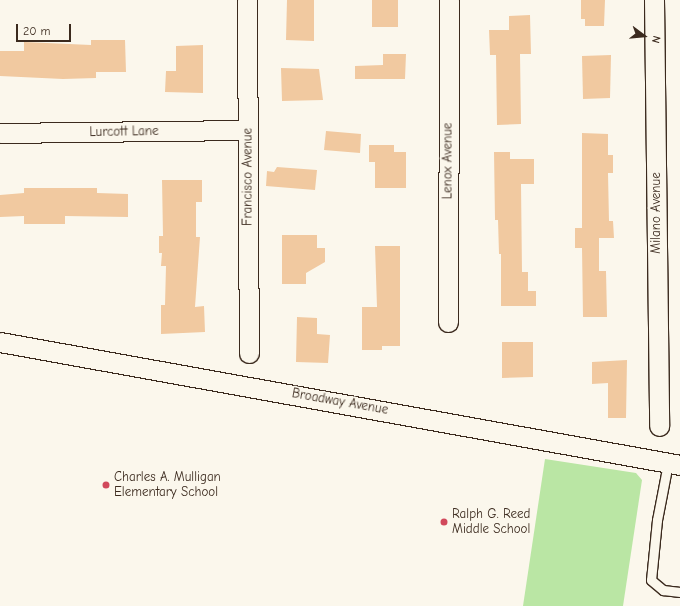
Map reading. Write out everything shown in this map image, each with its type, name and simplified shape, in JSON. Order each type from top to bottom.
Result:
[{"type":"street","name":"Francisco Avenue","points":[[247,0],[249,353]]},
{"type":"street","name":"Lenox Avenue","points":[[448,322],[449,0]]},
{"type":"street","name":"Milano Avenue","points":[[654,0],[659,426]]},
{"type":"street","name":"Lurcott Lane","points":[[0,133],[248,130]]},
{"type":"street","name":"Broadway Avenue","points":[[0,342],[674,464]]},
{"type":"lane","points":[[674,464],[657,520],[651,580],[663,590],[680,592]]},
{"type":"green space","points":[[545,459],[636,473],[642,480],[623,606],[523,606]]},
{"type":"building","points":[[287,0],[314,0],[314,41],[286,40]]},
{"type":"building","points":[[372,0],[398,0],[398,27],[372,27]]},
{"type":"building","points":[[581,0],[605,0],[604,26],[585,26],[585,19],[581,19]]},
{"type":"building","points":[[530,15],[531,54],[520,54],[521,124],[497,125],[496,55],[490,55],[489,30],[509,30],[509,16]]},
{"type":"building","points":[[91,40],[125,40],[126,72],[96,72],[96,78],[63,79],[0,76],[0,51],[24,51],[24,42],[91,45]]},
{"type":"building","points":[[203,45],[203,93],[165,92],[166,71],[176,71],[176,46]]},
{"type":"building","points":[[383,54],[406,54],[405,79],[355,79],[355,66],[383,65]]},
{"type":"building","points":[[611,55],[610,98],[583,99],[582,56]]},
{"type":"building","points":[[281,68],[319,69],[323,100],[282,101]]},
{"type":"building","points":[[326,131],[361,134],[360,153],[324,150]]},
{"type":"building","points":[[582,133],[608,134],[608,155],[613,155],[613,173],[608,173],[609,221],[613,221],[614,238],[599,238],[599,271],[606,271],[607,317],[583,317],[582,248],[575,248],[575,228],[582,228]]},
{"type":"building","points":[[369,145],[394,145],[394,152],[406,152],[406,188],[375,188],[375,162],[369,162]]},
{"type":"building","points":[[494,152],[510,152],[510,159],[534,159],[534,184],[521,184],[522,272],[528,272],[528,291],[536,291],[536,306],[501,306],[501,254],[499,254],[498,220],[495,220]]},
{"type":"building","points":[[277,167],[317,170],[315,190],[266,186],[267,171],[274,172]]},
{"type":"building","points":[[162,180],[202,180],[202,202],[196,202],[196,237],[200,237],[195,307],[204,306],[205,332],[161,334],[161,305],[165,305],[166,266],[161,266],[162,253],[159,253],[159,236],[163,236]]},
{"type":"building","points":[[24,188],[97,188],[97,193],[128,194],[128,217],[65,216],[65,224],[24,224],[24,216],[0,217],[0,195],[24,193]]},
{"type":"building","points":[[282,235],[317,235],[317,248],[325,248],[325,262],[306,273],[306,284],[282,284]]},
{"type":"building","points":[[375,246],[400,246],[400,346],[382,346],[382,350],[362,350],[362,307],[377,307]]},
{"type":"building","points":[[297,317],[317,318],[317,334],[330,335],[328,363],[296,362]]},
{"type":"building","points":[[502,342],[533,342],[533,377],[502,378]]},
{"type":"building","points":[[627,360],[626,418],[608,418],[608,383],[592,384],[592,362]]},
{"type":"place","name":"Charles A. Mulligan Elementary School","points":[[106,485]]},
{"type":"place","name":"Ralph G. Reed Middle School","points":[[444,522]]}]
